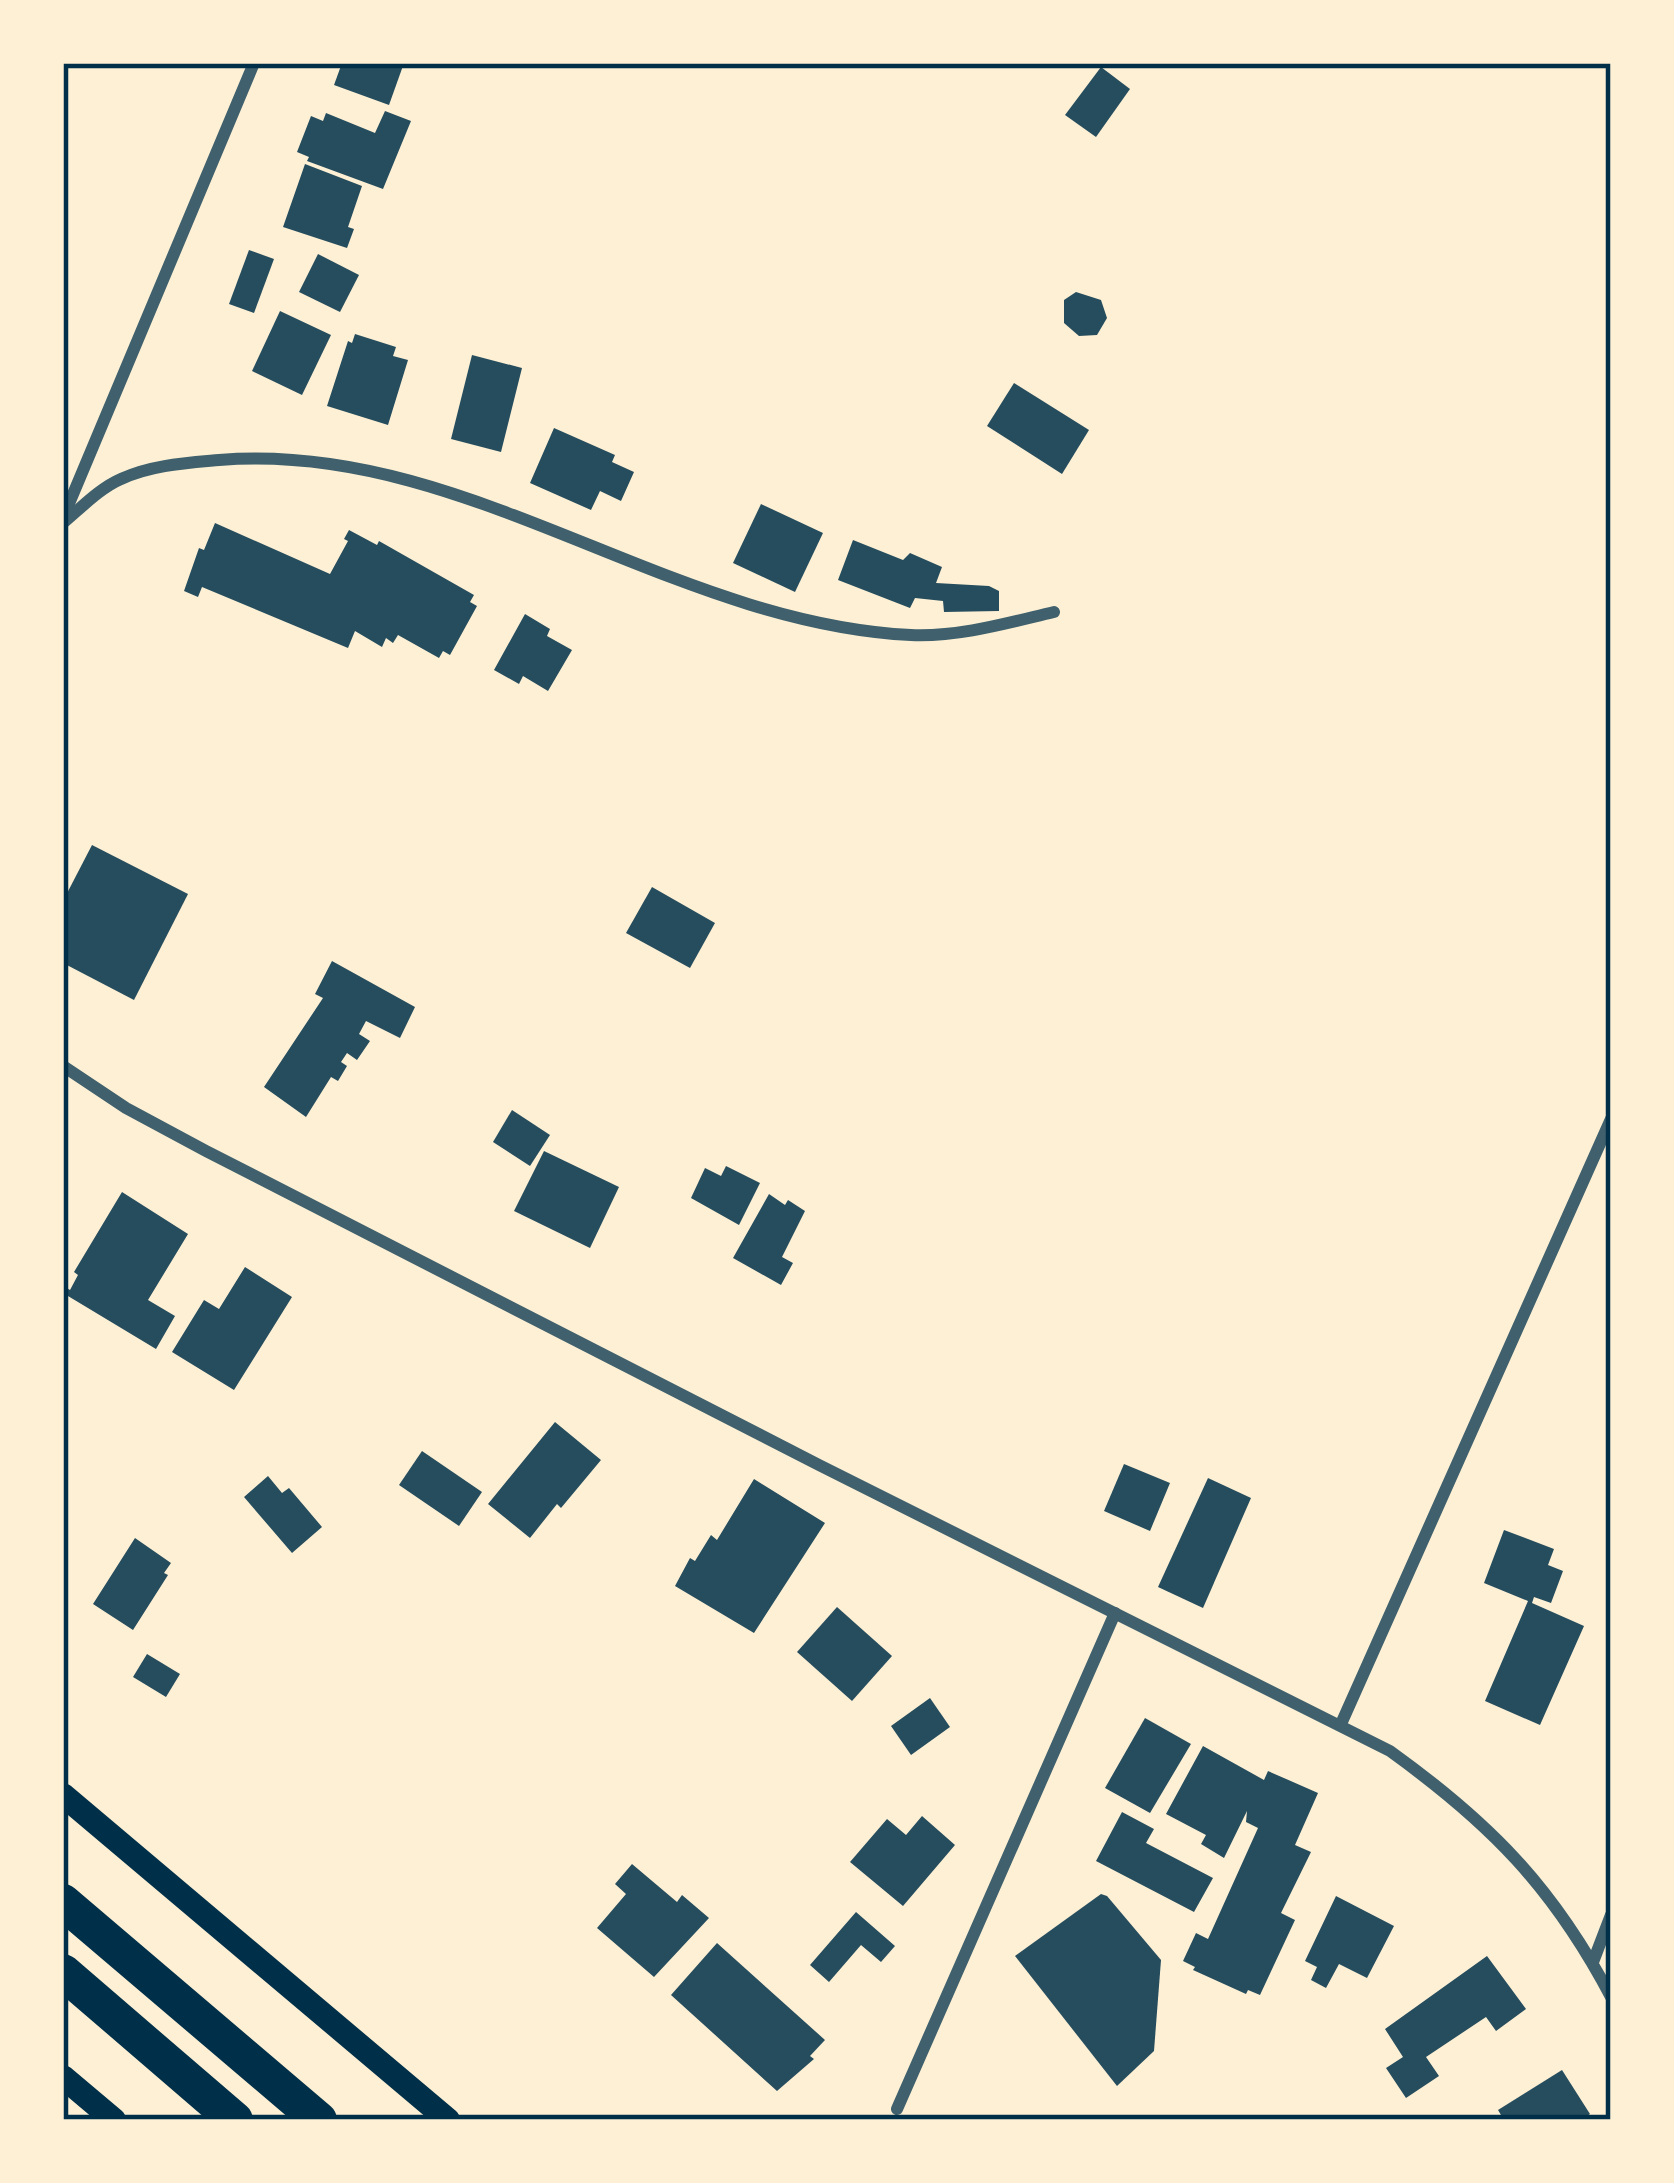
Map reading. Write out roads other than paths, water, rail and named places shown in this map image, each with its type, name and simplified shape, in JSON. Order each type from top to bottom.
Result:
[{"type":"highway","points":[[63,1902],[319,2120]]},
{"type":"highway","points":[[63,1972],[235,2120]]},
{"type":"main road","points":[[63,1795],[448,2120]]},
{"type":"main road","points":[[63,2077],[114,2120]]},
{"type":"street","points":[[63,520],[254,63]]},
{"type":"street","points":[[63,520],[115,481],[143,470],[284,457],[364,467],[424,484],[659,576],[833,625],[913,635],[983,629],[1054,612]]},
{"type":"street","points":[[63,1066],[126,1108],[206,1151],[1390,1751],[1470,1810],[1540,1884],[1611,1996]]},
{"type":"street","points":[[1341,1724],[1611,1119]]},
{"type":"street","points":[[897,2109],[1115,1613]]},
{"type":"street","points":[[1592,1962],[1611,1915]]}]
